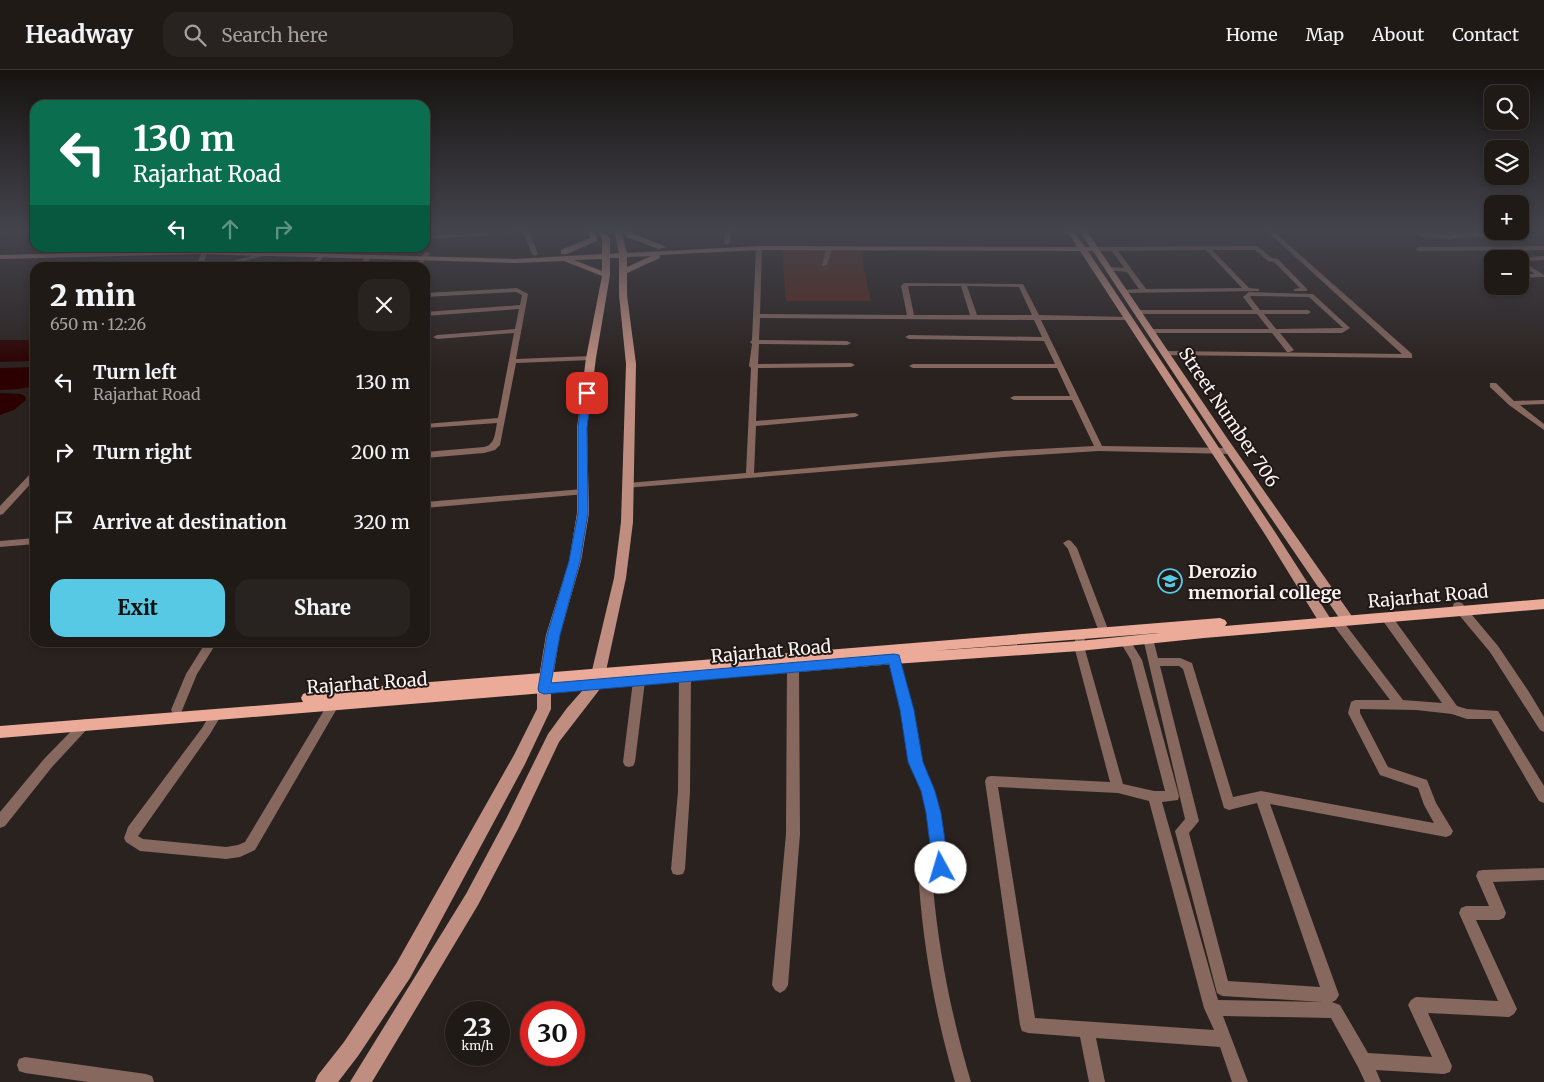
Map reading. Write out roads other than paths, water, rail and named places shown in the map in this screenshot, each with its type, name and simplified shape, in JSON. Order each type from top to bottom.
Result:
[{"type":"main road","name":"Rajarhat Road","points":[[1080,640],[1104,632],[1387,618],[1544,598]]},
{"type":"main road","name":"Rajarhat Road","points":[[0,724],[598,679],[1080,640],[1124,640],[1460,609],[1544,604]]},
{"type":"main road","name":"Rajarhat Road","points":[[598,679],[639,681],[793,668],[894,654]]},
{"type":"main road","name":"Rajarhat Road","points":[[0,732],[332,705],[545,683]]},
{"type":"street","points":[[325,1082],[351,1049],[403,971],[511,776],[544,709],[545,683],[554,635],[575,561],[583,513],[582,428],[606,277]]},
{"type":"street","points":[[360,1082],[450,940],[504,844],[553,738],[598,679],[620,578],[627,522],[630,364],[622,277]]},
{"type":"street","points":[[750,476],[758,277]]},
{"type":"street","points":[[1101,277],[1215,450],[1336,620],[1399,703]]},
{"type":"street","name":"Street Number 706","points":[[1114,277],[1231,451],[1336,620]]},
{"type":"street","points":[[1134,277],[1144,291]]},
{"type":"street","points":[[1235,277],[1247,290]]},
{"type":"street","points":[[1124,291],[1305,290],[1293,277]]},
{"type":"street","points":[[1166,353],[1409,356],[1321,277]]},
{"type":"street","points":[[911,317],[904,286],[906,284],[1021,285],[1099,448]]},
{"type":"street","points":[[963,284],[974,317]]},
{"type":"street","points":[[430,295],[517,290],[525,294],[497,443],[492,448],[484,450],[430,457]]},
{"type":"street","points":[[1151,331],[1273,331],[1342,330],[1347,328],[1310,295],[1249,294],[1246,297],[1273,331],[1290,350]]},
{"type":"street","points":[[430,314],[522,307]]},
{"type":"street","points":[[1138,312],[1308,312]]},
{"type":"street","points":[[756,316],[1127,318]]},
{"type":"street","points":[[437,338],[518,331]]},
{"type":"street","points":[[909,338],[1047,339]]},
{"type":"street","points":[[754,342],[848,343]]},
{"type":"street","points":[[512,361],[592,358]]},
{"type":"street","points":[[753,366],[851,365]]},
{"type":"street","points":[[912,366],[1060,366]]},
{"type":"street","points":[[1493,385],[1512,403],[1544,428]]},
{"type":"street","points":[[1014,398],[1076,398]]},
{"type":"street","points":[[1512,403],[1544,402]]},
{"type":"street","points":[[751,424],[855,415]]},
{"type":"street","points":[[430,426],[501,420]]},
{"type":"street","points":[[628,486],[996,454],[1099,448],[1231,451]]},
{"type":"street","points":[[0,512],[30,479]]},
{"type":"street","points":[[430,505],[583,492]]},
{"type":"street","points":[[0,544],[30,541]]},
{"type":"street","points":[[1068,543],[1072,548],[1104,632]]},
{"type":"street","points":[[1460,609],[1478,626],[1544,727]]},
{"type":"street","points":[[1387,618],[1453,709]]},
{"type":"street","points":[[1148,638],[1192,821],[1182,831],[1222,988],[1331,995],[1261,797]]},
{"type":"street","points":[[1080,640],[1118,788]]},
{"type":"street","points":[[1124,640],[1136,660],[1173,796],[1154,797],[1118,788],[991,781],[1028,1025],[1224,1039]]},
{"type":"street","points":[[177,710],[192,672],[208,647]]},
{"type":"street","points":[[894,654],[907,710],[916,762],[928,791],[934,813],[941,868],[926,885],[928,910],[944,1015],[963,1082]]},
{"type":"street","points":[[1155,662],[1180,662],[1188,666],[1229,804],[1261,797],[1446,831],[1430,805],[1423,784],[1384,771],[1354,713],[1355,704],[1399,703],[1453,709],[1467,714],[1494,714],[1544,797]]},
{"type":"street","points":[[780,985],[793,834],[793,668]]},
{"type":"street","points":[[678,869],[684,792],[685,677]]},
{"type":"street","points":[[629,762],[639,681]]},
{"type":"street","points":[[216,714],[206,731],[133,830],[131,838],[140,846],[226,853],[240,851],[250,846],[332,705]]},
{"type":"street","points":[[0,822],[48,763],[85,724]]},
{"type":"street","points":[[1154,797],[1212,1008],[1240,1082]]},
{"type":"street","points":[[1364,1061],[1444,1066],[1416,1005],[1509,1009],[1466,913],[1499,913],[1482,876],[1544,874]]},
{"type":"street","points":[[1212,1008],[1335,1010],[1364,1061],[1373,1082]]},
{"type":"street","points":[[1086,1029],[1097,1082]]},
{"type":"street","points":[[25,1065],[146,1082]]},
{"type":"place","name":"Derozio memorial college","points":[[1170,581]]}]
